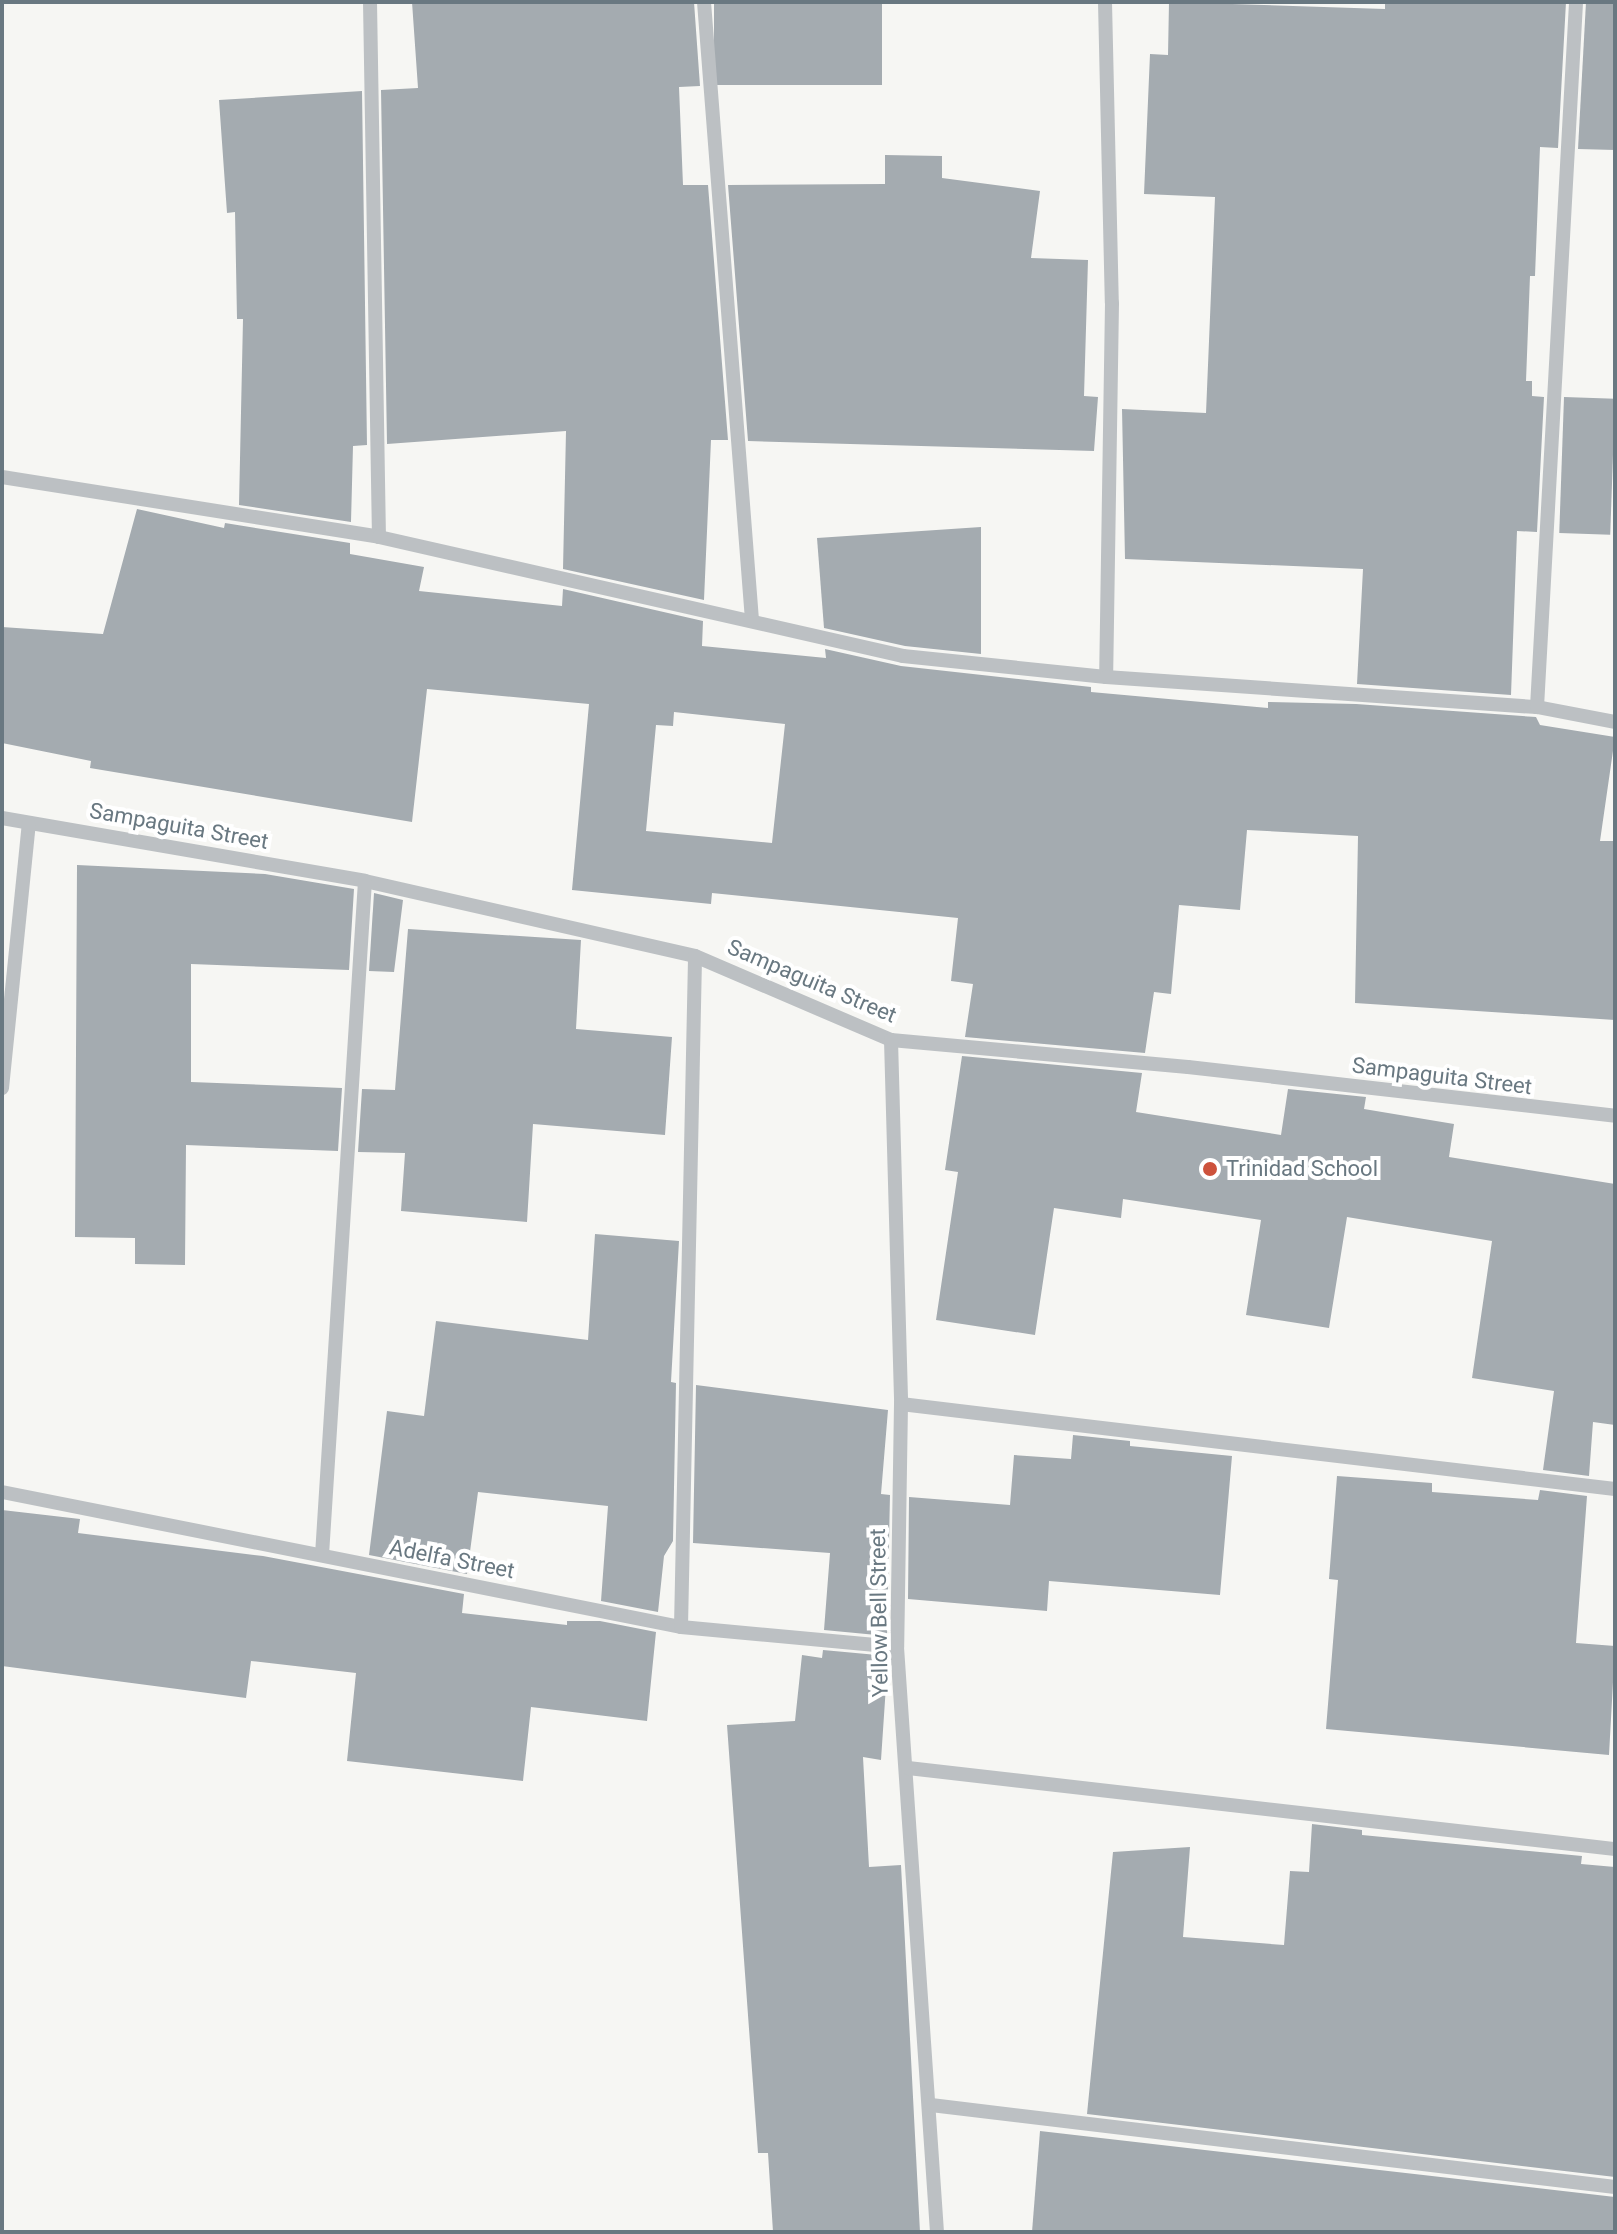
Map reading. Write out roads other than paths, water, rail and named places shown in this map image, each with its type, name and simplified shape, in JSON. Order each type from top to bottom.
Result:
[{"type":"street","points":[[370,2],[379,537]]},
{"type":"street","points":[[704,2],[752,620]]},
{"type":"street","points":[[1105,2],[1112,303],[1106,677]]},
{"type":"street","points":[[1537,707],[1576,2]]},
{"type":"street","points":[[2,477],[379,537],[903,656],[1106,677],[1537,707],[1615,722]]},
{"type":"street","name":"Sampaguita Street","points":[[2,818],[365,881],[695,956],[891,1040],[1188,1067],[1615,1116]]},
{"type":"street","points":[[2,1088],[29,823]]},
{"type":"street","points":[[322,1555],[365,881]]},
{"type":"street","points":[[681,1627],[695,956]]},
{"type":"street","name":"Yellow Bell Street","points":[[891,1040],[901,1404],[897,1647],[908,1768],[937,2232]]},
{"type":"street","points":[[901,1404],[1615,1489]]},
{"type":"street","name":"Adelfa Street","points":[[2,1492],[681,1627],[897,1647]]},
{"type":"street","points":[[908,1768],[1615,1849]]},
{"type":"street","points":[[931,2105],[1615,2187]]},
{"type":"place","name":"Trinidad School","points":[[1210,1169]]}]
